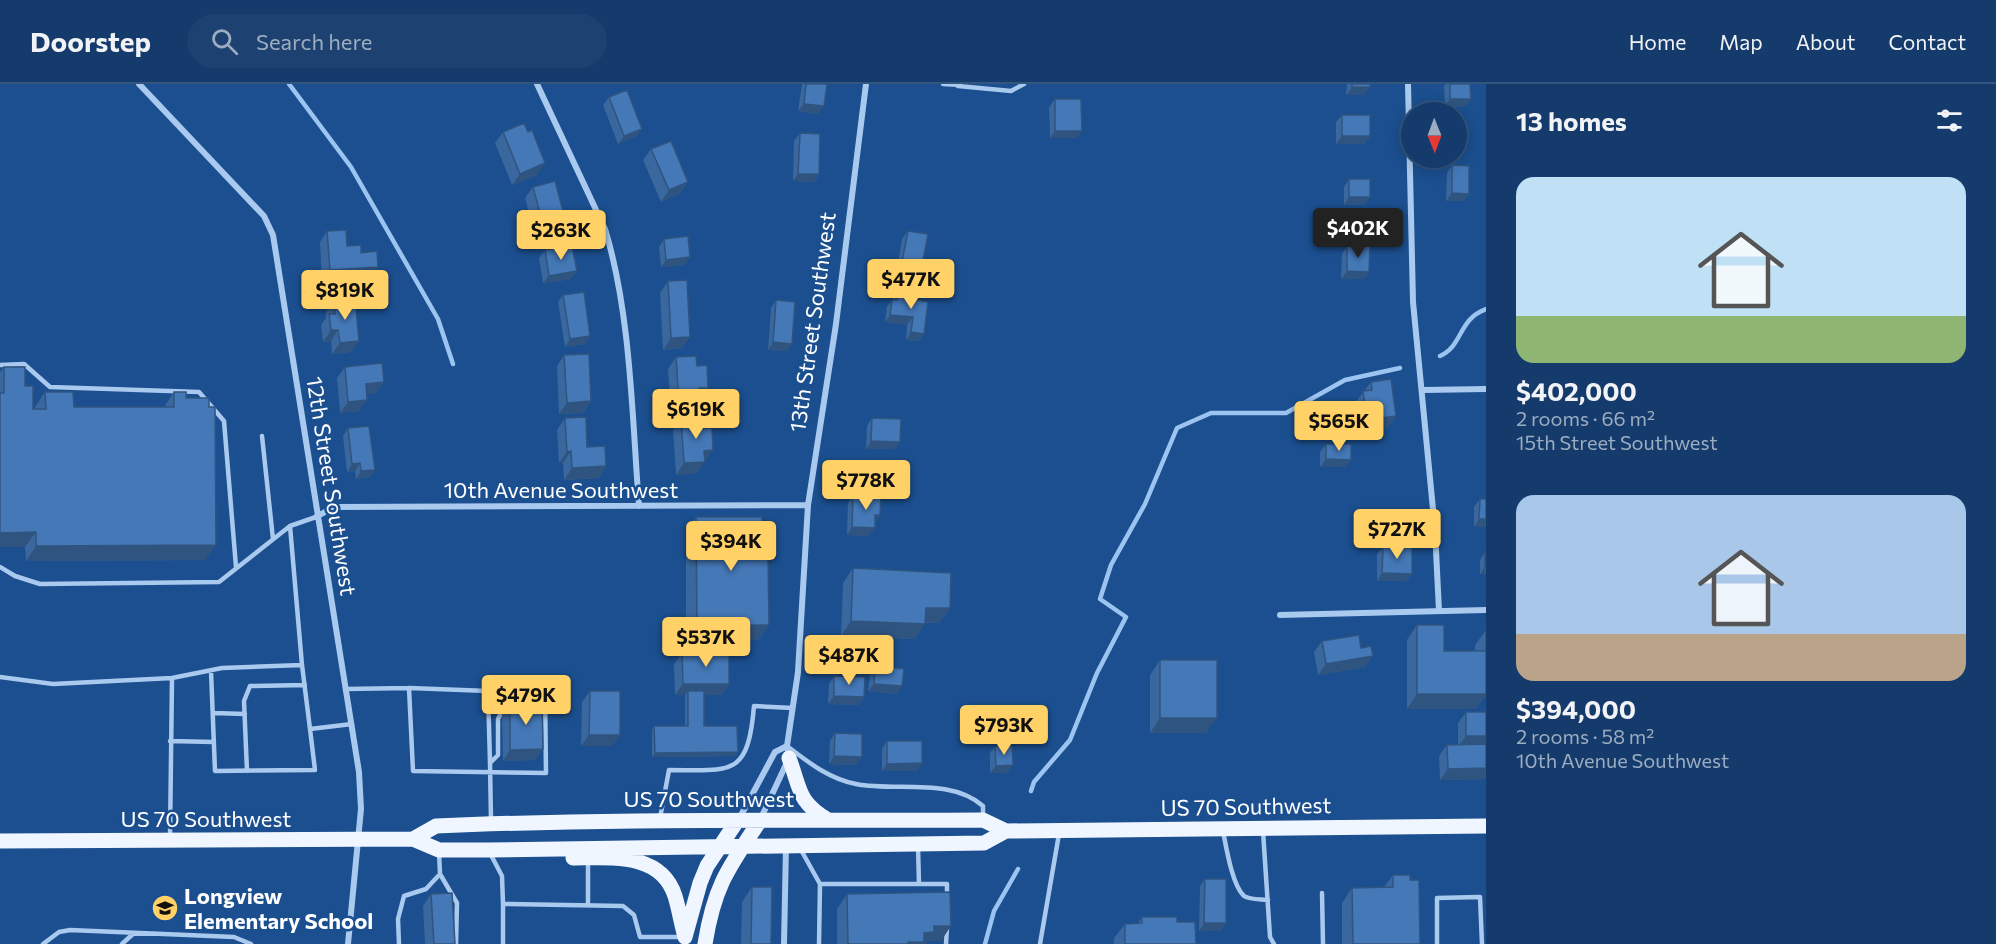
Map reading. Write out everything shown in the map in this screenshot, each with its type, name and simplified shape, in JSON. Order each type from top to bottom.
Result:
[{"type":"main road","points":[[788,752],[802,798],[807,806],[828,820]]},
{"type":"main road","name":"US 70 Southwest","points":[[413,840],[436,826],[660,820],[759,822],[983,820],[1006,831],[1486,826]]},
{"type":"main road","points":[[685,940],[700,883],[737,821]]},
{"type":"main road","name":"13th Street Southwest","points":[[705,944],[715,896],[724,873],[759,822]]},
{"type":"main road","name":"US 70 Southwest","points":[[0,841],[413,840],[439,850],[487,850],[984,843],[1006,831]]},
{"type":"main road","points":[[503,849],[526,859],[625,859],[644,862],[658,869],[674,893],[685,940]]},
{"type":"street","name":"12th Street Southwest","points":[[139,84],[264,216],[273,235],[361,792],[348,944]]},
{"type":"street","points":[[537,84],[605,229],[613,254],[631,397],[639,506]]},
{"type":"street","name":"13th Street Southwest","points":[[759,822],[788,752],[803,605],[808,505],[836,324],[866,84]]},
{"type":"street","points":[[1408,84],[1413,302],[1423,390],[1439,611]]},
{"type":"street","points":[[1423,390],[1486,389]]},
{"type":"street","name":"10th Avenue Southwest","points":[[316,517],[334,507],[808,505]]},
{"type":"street","points":[[1280,615],[1486,610]]},
{"type":"street","points":[[737,821],[775,752],[788,752]]},
{"type":"street","points":[[784,944],[792,845]]},
{"type":"lane","points":[[943,84],[1011,91],[1024,84]]},
{"type":"lane","points":[[0,365],[24,364],[50,387],[199,392],[224,422],[236,568]]},
{"type":"lane","points":[[262,436],[273,539]]},
{"type":"lane","points":[[0,567],[15,576],[40,584],[219,582],[290,526],[316,517]]},
{"type":"lane","points":[[211,671],[214,771],[315,770],[302,665],[290,526]]},
{"type":"lane","points":[[0,677],[53,684],[172,678],[222,668],[302,665]]},
{"type":"lane","points":[[170,840],[172,678]]},
{"type":"lane","points":[[247,771],[244,701],[250,686],[306,685]]},
{"type":"lane","points":[[346,689],[409,688],[544,691],[546,773],[413,771],[409,688]]},
{"type":"lane","points":[[488,691],[491,824]]},
{"type":"lane","points":[[490,763],[498,755],[499,714],[505,705],[519,703]]},
{"type":"lane","points":[[660,820],[661,803],[669,770],[728,770],[737,762],[749,741],[754,706],[793,708]]},
{"type":"lane","points":[[538,707],[545,724]]},
{"type":"lane","points":[[213,713],[245,714]]},
{"type":"lane","points":[[310,729],[352,724]]},
{"type":"lane","points":[[170,741],[214,742]]},
{"type":"lane","points":[[788,752],[828,776],[856,784],[952,790],[976,800],[983,806],[983,820]]},
{"type":"lane","points":[[1263,828],[1270,937],[1274,944]]},
{"type":"lane","points":[[1223,829],[1227,853],[1240,890],[1245,896],[1268,900]]},
{"type":"lane","points":[[1040,944],[1059,830]]},
{"type":"lane","points":[[918,844],[919,884]]},
{"type":"lane","points":[[792,845],[820,884],[819,944]]},
{"type":"lane","points":[[439,850],[440,874],[457,903],[456,944]]},
{"type":"lane","points":[[487,850],[496,860],[502,876],[503,944]]},
{"type":"lane","points":[[588,858],[588,904]]},
{"type":"lane","points":[[399,944],[398,920],[404,896],[426,889],[440,874]]},
{"type":"lane","points":[[820,884],[947,884],[947,904]]},
{"type":"lane","points":[[1322,893],[1323,944]]},
{"type":"lane","points":[[1437,944],[1437,898],[1480,897],[1482,944]]},
{"type":"lane","points":[[503,904],[624,906],[634,915],[640,944]]},
{"type":"lane","points":[[946,924],[946,944]]},
{"type":"lane","points":[[43,944],[59,932],[70,930],[234,937],[251,944]]},
{"type":"lane","points":[[122,944],[134,933]]},
{"type":"lane","points":[[640,937],[685,940]]},
{"type":"building","points":[[806,84],[827,84],[824,106],[804,104]]},
{"type":"building","points":[[1352,84],[1370,84],[1370,87],[1352,87]]},
{"type":"building","points":[[1450,84],[1470,84],[1471,99],[1450,99]]},
{"type":"building","points":[[627,90],[642,129],[624,136],[609,97]]},
{"type":"building","points":[[1055,99],[1081,99],[1082,131],[1055,131]]},
{"type":"building","points":[[1342,115],[1370,115],[1370,136],[1342,136]]},
{"type":"building","points":[[524,123],[528,132],[532,130],[545,163],[520,174],[503,132]]},
{"type":"building","points":[[800,133],[820,134],[819,174],[798,174]]},
{"type":"building","points":[[671,141],[688,182],[669,190],[651,149]]},
{"type":"building","points":[[1469,166],[1469,194],[1452,193],[1452,168]]},
{"type":"building","points":[[1349,179],[1370,179],[1370,197],[1349,197]]},
{"type":"building","points":[[555,181],[567,226],[545,232],[533,187]]},
{"type":"building","points":[[346,230],[347,246],[361,245],[361,253],[377,251],[378,267],[330,270],[327,231]]},
{"type":"building","points":[[908,231],[928,234],[922,266],[902,262]]},
{"type":"building","points":[[688,236],[690,257],[666,260],[664,239]]},
{"type":"building","points":[[572,246],[577,271],[549,276],[545,250]]},
{"type":"building","points":[[1347,246],[1370,246],[1369,272],[1347,271]]},
{"type":"building","points":[[687,280],[690,337],[671,338],[668,281]]},
{"type":"building","points":[[584,292],[590,336],[570,339],[563,295]]},
{"type":"building","points":[[898,292],[918,295],[918,300],[928,302],[924,334],[911,332],[913,317],[890,315],[892,300],[897,300]]},
{"type":"building","points":[[355,299],[359,341],[340,343],[338,330],[331,330],[329,314],[335,314],[334,301]]},
{"type":"building","points":[[776,300],[795,302],[792,344],[773,342]]},
{"type":"building","points":[[589,354],[591,401],[567,403],[564,355]]},
{"type":"building","points":[[696,356],[697,366],[707,365],[708,388],[699,388],[700,399],[679,401],[676,357]]},
{"type":"building","points":[[382,363],[384,382],[366,384],[367,400],[348,402],[345,367]]},
{"type":"building","points":[[4,367],[25,367],[25,386],[33,386],[33,409],[46,409],[45,392],[73,392],[74,407],[174,407],[174,392],[186,392],[186,398],[209,398],[209,407],[215,407],[216,545],[36,546],[36,532],[0,533],[0,393],[4,393]]},
{"type":"building","points":[[1391,379],[1396,416],[1367,420],[1363,391],[1372,390],[1371,382]]},
{"type":"building","points":[[586,417],[587,447],[605,446],[606,466],[572,468],[571,451],[567,452],[565,418]]},
{"type":"building","points":[[701,418],[702,428],[712,428],[713,450],[704,451],[705,462],[684,463],[681,419]]},
{"type":"building","points":[[872,418],[901,419],[900,442],[871,441]]},
{"type":"building","points":[[369,426],[375,470],[361,471],[360,463],[352,464],[348,428]]},
{"type":"building","points":[[1326,444],[1351,444],[1351,460],[1326,459]]},
{"type":"building","points":[[853,495],[881,496],[880,515],[875,515],[875,528],[852,527]]},
{"type":"building","points":[[1480,499],[1486,499],[1486,519],[1479,519]]},
{"type":"building","points":[[696,517],[762,517],[762,553],[768,553],[769,625],[697,626]]},
{"type":"building","points":[[1383,547],[1412,547],[1412,574],[1382,573]]},
{"type":"building","points":[[853,568],[951,573],[950,608],[926,608],[925,624],[851,621]]},
{"type":"building","points":[[1417,625],[1444,625],[1444,651],[1486,651],[1486,694],[1417,694]]},
{"type":"building","points":[[1359,635],[1361,648],[1371,646],[1373,656],[1326,664],[1322,641]]},
{"type":"building","points":[[729,652],[729,684],[683,684],[682,653]]},
{"type":"building","points":[[1160,660],[1217,660],[1217,718],[1160,718]]},
{"type":"building","points":[[875,666],[904,669],[902,686],[874,684]]},
{"type":"building","points":[[834,676],[865,677],[864,697],[834,696]]},
{"type":"building","points":[[590,691],[620,691],[620,735],[589,735]]},
{"type":"building","points":[[688,691],[704,691],[704,726],[737,726],[738,752],[655,753],[654,726],[688,726]]},
{"type":"building","points":[[542,702],[543,749],[510,750],[510,703]]},
{"type":"building","points":[[1466,712],[1486,712],[1486,736],[1466,736]]},
{"type":"building","points":[[835,733],[862,734],[862,757],[834,756]]},
{"type":"building","points":[[887,741],[922,741],[922,763],[887,764]]},
{"type":"building","points":[[1486,744],[1486,768],[1448,769],[1447,745]]},
{"type":"building","points":[[1012,745],[1013,765],[996,766],[995,746]]},
{"type":"building","points":[[1393,875],[1410,875],[1410,880],[1419,880],[1420,944],[1353,944],[1352,888],[1393,887]]},
{"type":"building","points":[[1205,879],[1226,879],[1226,923],[1204,923]]},
{"type":"building","points":[[752,887],[772,887],[771,944],[751,944]]},
{"type":"building","points":[[950,892],[951,926],[934,926],[934,932],[924,933],[924,942],[848,944],[847,894]]},
{"type":"building","points":[[452,893],[455,944],[434,944],[431,894]]},
{"type":"building","points":[[1142,917],[1177,917],[1177,922],[1195,922],[1196,944],[1125,944],[1125,924],[1142,923]]},
{"type":"waterway","points":[[289,84],[351,167],[438,319],[453,364]]},
{"type":"waterway","points":[[1440,356],[1453,346],[1470,319],[1486,309]]},
{"type":"waterway","points":[[1031,791],[1034,782],[1070,740],[1097,673],[1126,617],[1100,599],[1111,565],[1145,504],[1177,428],[1211,413],[1286,413],[1345,380],[1400,368]]},
{"type":"waterway","points":[[985,944],[994,911],[1018,869]]},
{"type":"place","name":"Longview Elementary School","points":[[165,908]]}]
